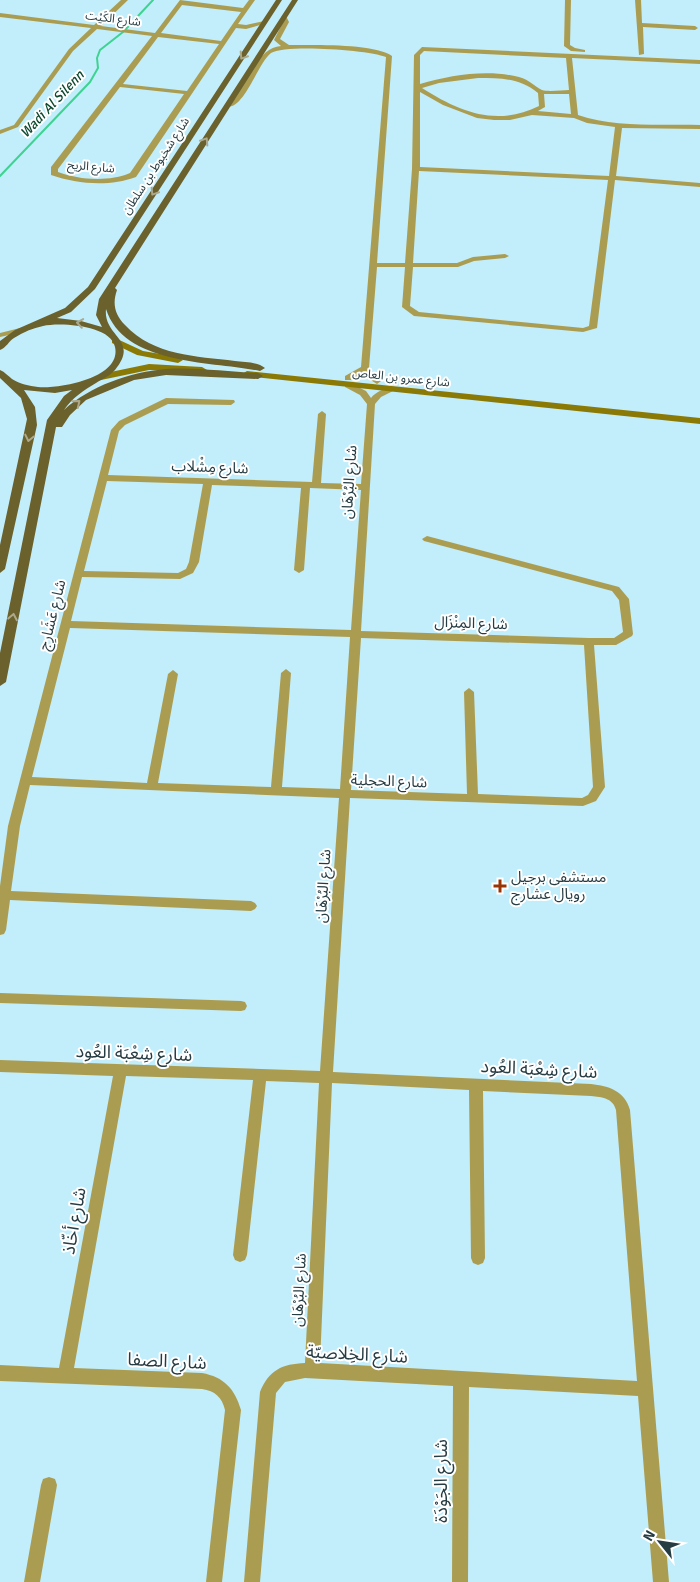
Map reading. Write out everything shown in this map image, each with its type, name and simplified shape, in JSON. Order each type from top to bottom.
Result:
[{"type":"main road","name":"شارع شخبوط بن سلطان","points":[[36,325],[68,310],[90,289],[279,0]]},
{"type":"main road","name":"شارع شخبوط بن سلطان","points":[[109,333],[101,315],[103,299],[295,0]]},
{"type":"main road","points":[[136,248],[136,254],[111,296],[111,312],[119,325],[138,342],[156,351],[259,372]]},
{"type":"main road","points":[[0,348],[12,336],[24,329],[52,322],[76,322],[98,327],[109,333],[115,341],[119,354],[116,362],[96,379],[67,398],[52,420],[0,682]]},
{"type":"main road","name":"شارع عمرو بن العاص","points":[[115,341],[140,353],[159,358],[259,372],[348,381],[377,381],[700,414]]},
{"type":"main road","name":"شارع عمرو بن العاص","points":[[96,379],[155,366],[259,372]]},
{"type":"main road","points":[[0,372],[26,398],[32,415],[1,564]]},
{"type":"main road","points":[[34,511],[43,493],[56,429],[66,413],[83,398],[119,382],[157,372],[259,372]]},
{"type":"main road","points":[[8,381],[38,390],[56,390],[96,379]]},
{"type":"main road","name":"شارع عمرو بن العاص","points":[[348,381],[390,390],[700,421]]},
{"type":"street","points":[[0,132],[16,126],[63,60],[125,0]]},
{"type":"street","name":"شارع الريح","points":[[182,2],[54,169],[54,173],[106,181],[118,181],[133,175],[252,0]]},
{"type":"street","points":[[568,0],[569,47],[580,51],[700,56]]},
{"type":"street","points":[[638,0],[641,54]]},
{"type":"street","points":[[182,2],[244,10]]},
{"type":"street","name":"شارع الكَيْت","points":[[0,16],[103,30],[223,43]]},
{"type":"street","points":[[284,17],[286,22],[277,40],[287,47]]},
{"type":"street","points":[[234,26],[246,27],[264,23]]},
{"type":"street","points":[[639,25],[695,28]]},
{"type":"street","points":[[246,27],[256,34]]},
{"type":"street","points":[[228,106],[238,99],[267,53],[277,48],[378,51],[389,56],[366,368],[369,375],[377,381]]},
{"type":"street","points":[[619,124],[614,178],[593,328],[583,330],[417,314],[406,307],[416,168],[417,55],[422,49],[700,62]]},
{"type":"street","points":[[569,56],[575,116]]},
{"type":"street","points":[[505,76],[521,79],[534,85],[541,92],[542,107],[533,113],[512,119],[478,116],[455,110],[417,87],[461,77],[505,76]]},
{"type":"street","points":[[117,86],[189,93]]},
{"type":"street","points":[[541,92],[572,92]]},
{"type":"street","points":[[533,113],[575,116],[584,121],[619,124],[700,127]]},
{"type":"street","points":[[416,168],[614,178],[700,185]]},
{"type":"street","points":[[374,265],[458,265],[473,259],[505,256]]},
{"type":"street","points":[[0,335],[24,329]]},
{"type":"street","points":[[366,368],[348,381],[363,393],[371,404],[378,396],[390,390]]},
{"type":"street","name":"شارع عَشَارِج","points":[[0,930],[14,826],[115,430],[122,423],[171,400],[231,402]]},
{"type":"street","name":"شارع البُرْهَان","points":[[312,1370],[326,1076],[371,404]]},
{"type":"street","points":[[299,570],[322,414]]},
{"type":"street","name":"شارع مِشْلاب","points":[[103,478],[365,487]]},
{"type":"street","points":[[79,574],[180,576],[190,571],[194,562],[208,481]]},
{"type":"street","name":"شارع المِنْزَال","points":[[66,624],[589,642],[616,641],[628,634],[625,602],[618,591],[427,539]]},
{"type":"street","name":"شارع الحجلية","points":[[26,780],[152,788],[578,803],[588,800],[595,795],[599,787],[589,642]]},
{"type":"street","points":[[152,788],[173,674]]},
{"type":"street","points":[[276,791],[286,674]]},
{"type":"street","points":[[468,692],[473,799]]},
{"type":"street","points":[[5,896],[251,906]]},
{"type":"street","points":[[0,998],[241,1006]]},
{"type":"street","name":"شارع شِعْبَة العُود","points":[[0,1066],[260,1076],[326,1076],[597,1090],[614,1095],[620,1102],[623,1110],[661,1582]]},
{"type":"street","name":"شارع أخّاذ","points":[[65,1376],[120,1071]]},
{"type":"street","points":[[240,1255],[260,1076]]},
{"type":"street","points":[[476,1084],[478,1258]]},
{"type":"street","name":"شارع الخِلاصيّة","points":[[252,1582],[268,1392],[273,1381],[283,1374],[295,1370],[312,1370],[644,1389]]},
{"type":"street","name":"شارع الصفا","points":[[0,1373],[210,1382],[223,1390],[228,1396],[233,1410],[214,1582]]},
{"type":"street","name":"شارع الجَوْدَة","points":[[460,1582],[461,1379]]},
{"type":"street","points":[[32,1582],[49,1485]]},
{"type":"waterway","name":"Wadi Al Silenn","points":[[0,176],[90,82],[98,68],[97,58],[100,50],[123,32],[153,0]]},
{"type":"place","name":"مستشفى برجيل رويال عشارج","points":[[500,886]]}]
